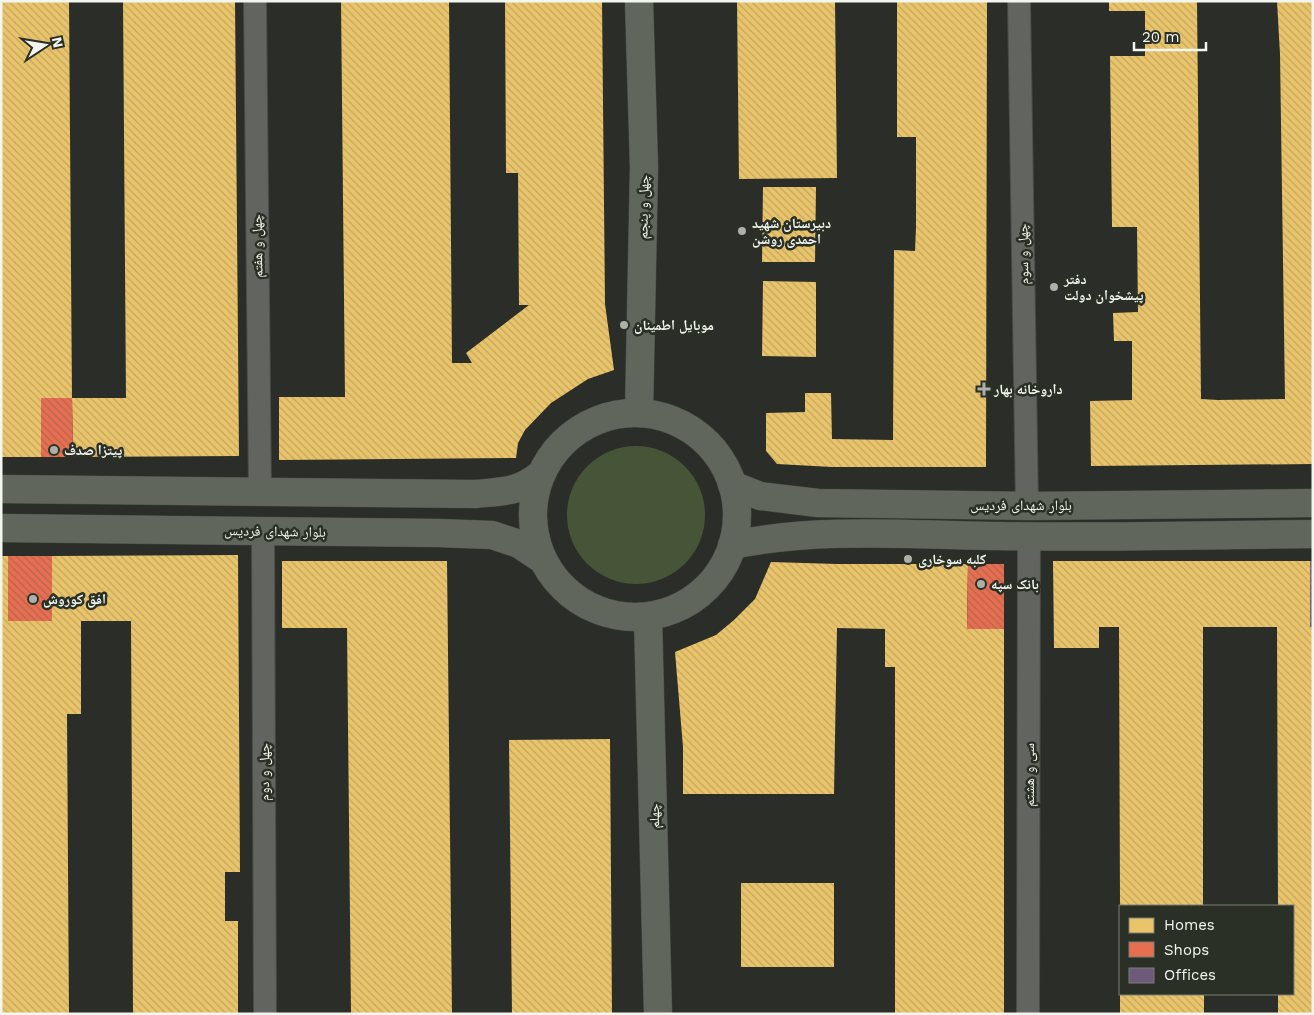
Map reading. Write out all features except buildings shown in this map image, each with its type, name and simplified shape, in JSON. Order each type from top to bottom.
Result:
[{"type":"main road","name":"چهل و پنجم","points":[[639,1],[644,167],[639,413]]},
{"type":"main road","points":[[639,413],[671,420],[700,436],[721,459],[732,485],[737,513],[732,545],[727,560],[708,588],[681,608],[648,618],[616,617],[586,606],[561,586],[542,560],[533,530],[534,499],[541,474],[559,446],[581,428],[606,417],[639,413]]},
{"type":"main road","points":[[1,489],[475,494],[516,490],[541,474]]},
{"type":"main road","name":"بلوار شهدای فردیس","points":[[732,485],[760,496],[818,503],[1027,506],[1313,503]]},
{"type":"main road","name":"بلوار شهدای فردیس","points":[[1,528],[492,535],[519,544],[542,560]]},
{"type":"main road","points":[[732,545],[761,539],[817,534],[1029,537],[1313,534]]},
{"type":"main road","name":"چهلم","points":[[648,618],[658,1014]]},
{"type":"street","name":"چهل و هفتم","points":[[255,1],[260,491]]},
{"type":"street","name":"چهل و سوم","points":[[1019,1],[1027,506]]},
{"type":"street","name":"چهل و دوم","points":[[263,531],[265,1014]]},
{"type":"street","name":"سی و هشتم","points":[[1028,1014],[1029,537]]},
{"type":"green space","points":[[636,446],[650,447],[662,451],[674,457],[685,466],[694,477],[700,489],[704,501],[704,529],[700,541],[694,553],[685,564],[674,573],[662,579],[650,583],[636,584],[622,583],[610,579],[598,573],[587,564],[578,553],[572,541],[568,529],[567,515],[568,501],[572,489],[578,477],[587,466],[598,457],[610,451],[622,447]]},
{"type":"place","name":"دبیرستان شهید احمدی روشن","points":[[742,231]]},
{"type":"place","name":"دفتر پیشخوان دولت","points":[[1054,287]]},
{"type":"place","name":"موبایل اطمینان","points":[[624,325]]},
{"type":"place","name":"داروخانه بهار","points":[[984,389]]},
{"type":"place","name":"پیتزا صدف","points":[[54,450]]},
{"type":"place","name":"کلبه سوخاری","points":[[908,559]]},
{"type":"place","name":"بانک سپه","points":[[981,584]]},
{"type":"place","name":"افق کوروش","points":[[33,599]]}]
